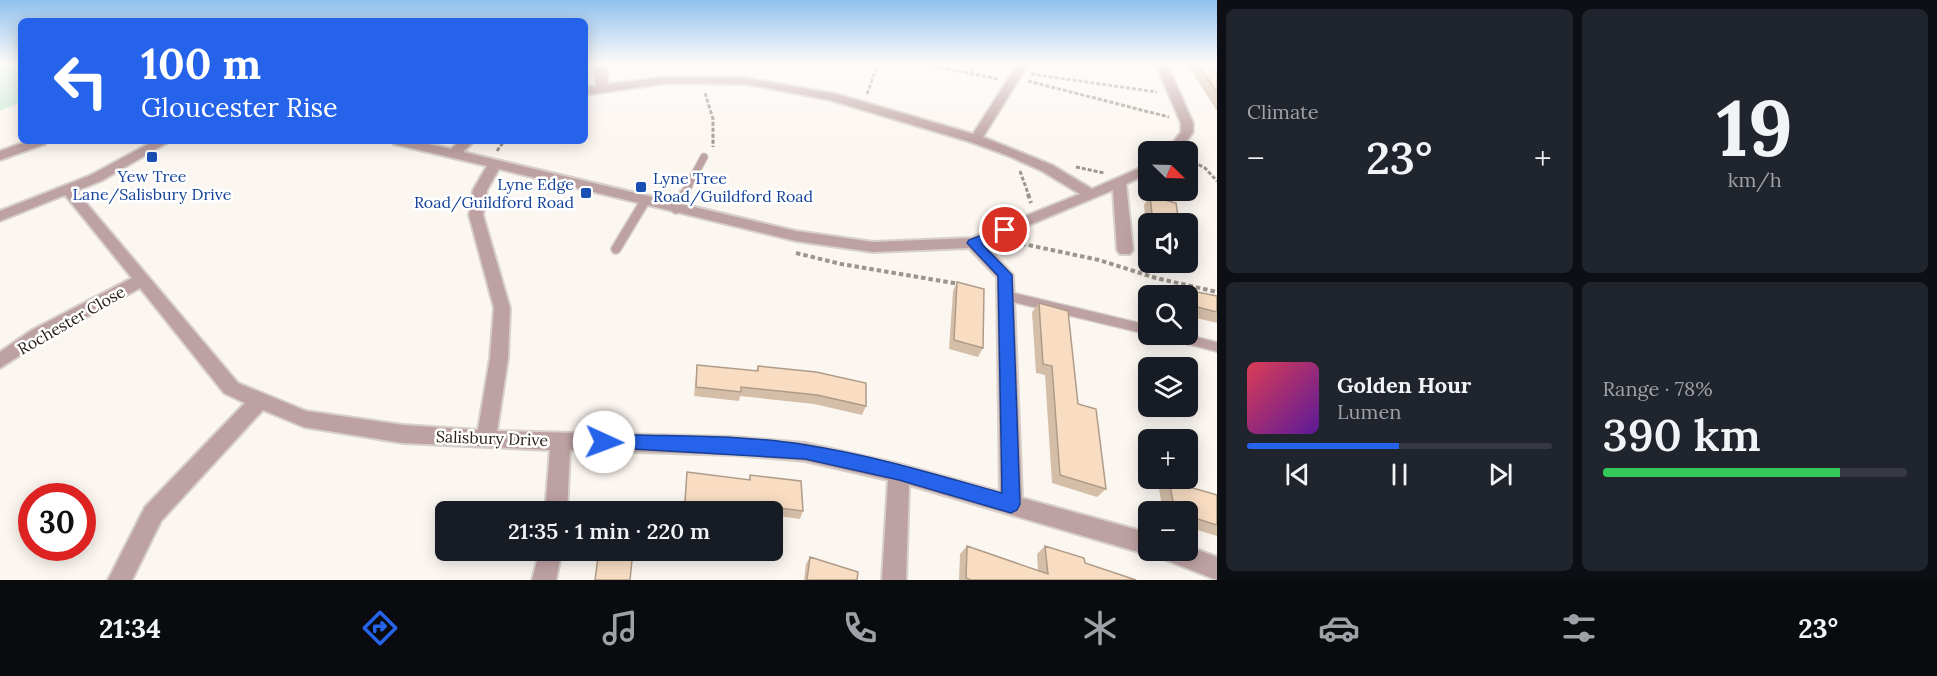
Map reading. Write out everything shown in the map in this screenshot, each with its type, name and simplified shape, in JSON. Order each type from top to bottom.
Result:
[{"type":"street","points":[[800,91],[832,97],[976,139],[1047,168],[1092,195]]},
{"type":"street","points":[[976,139],[1006,91]]},
{"type":"street","points":[[1174,91],[1187,123],[1187,132],[1180,141]]},
{"type":"street","points":[[0,156],[32,144]]},
{"type":"street","points":[[0,216],[96,178],[158,144]]},
{"type":"street","points":[[412,144],[796,236],[873,247],[981,240],[1092,195],[1138,174]]},
{"type":"street","points":[[454,154],[465,144]]},
{"type":"street","points":[[486,439],[499,358],[502,308],[476,215],[480,190],[495,165]]},
{"type":"street","points":[[1119,183],[1125,250]]},
{"type":"street","name":"Salisbury Drive","points":[[67,189],[231,388],[304,418],[403,434],[486,439],[735,446],[805,452],[899,472],[1138,541]]},
{"type":"street","points":[[981,240],[1005,275],[1011,504]]},
{"type":"street","name":"Rochester Close","points":[[0,361],[38,335],[142,280]]},
{"type":"street","points":[[120,580],[153,514],[260,400]]},
{"type":"street","points":[[557,501],[561,440]]},
{"type":"street","points":[[894,580],[899,472]]},
{"type":"street","points":[[544,580],[548,561]]},
{"type":"street","points":[[1197,561],[1217,569]]},
{"type":"lane","points":[[676,208],[704,157]]},
{"type":"lane","points":[[616,249],[645,201]]},
{"type":"lane","points":[[1006,296],[1138,327]]},
{"type":"lane","points":[[1198,342],[1217,347]]},
{"type":"path","points":[[704,157],[713,146],[713,119],[705,91]]},
{"type":"path","points":[[862,106],[868,91]]},
{"type":"path","points":[[1079,91],[1187,123]]},
{"type":"path","points":[[1150,91],[1176,95]]},
{"type":"path","points":[[1014,153],[1036,218]]},
{"type":"path","points":[[1198,164],[1205,168],[1217,181]]},
{"type":"path","points":[[981,240],[1099,260],[1156,278],[1217,292]]},
{"type":"green space","points":[[0,91],[18,91],[18,103],[0,111]]},
{"type":"building","points":[[1151,201],[1176,203],[1177,213],[1152,213]]},
{"type":"building","points":[[957,282],[984,289],[983,348],[954,340]]},
{"type":"building","points":[[1198,292],[1217,296],[1217,312],[1198,307]]},
{"type":"building","points":[[1039,303],[1068,311],[1078,404],[1096,409],[1106,489],[1060,475],[1052,366],[1043,364]]},
{"type":"building","points":[[697,365],[758,371],[758,366],[816,372],[866,383],[866,406],[817,395],[741,387],[741,392],[696,387]]},
{"type":"building","points":[[687,472],[750,480],[750,475],[801,481],[803,511],[783,509],[783,501],[685,501]]},
{"type":"building","points":[[1171,489],[1196,489],[1217,495],[1217,525],[1198,519],[1198,501],[1173,501]]},
{"type":"building","points":[[967,546],[1048,574],[1045,546],[1084,558],[1085,563],[1136,580],[971,580],[966,578]]},
{"type":"building","points":[[810,557],[858,572],[857,580],[807,580]]},
{"type":"building","points":[[598,561],[632,561],[630,580],[595,580]]},
{"type":"place","name":"Yew Tree Lane/Salisbury Drive","points":[[152,157]]},
{"type":"place","name":"Lyne Tree Road/Guildford Road","points":[[641,187]]},
{"type":"place","name":"Lyne Edge Road/Guildford Road","points":[[586,193]]},
{"type":"route","points":[[604,442],[735,446],[805,452],[899,472],[1011,504],[1005,275],[973,243],[1005,230]]}]
